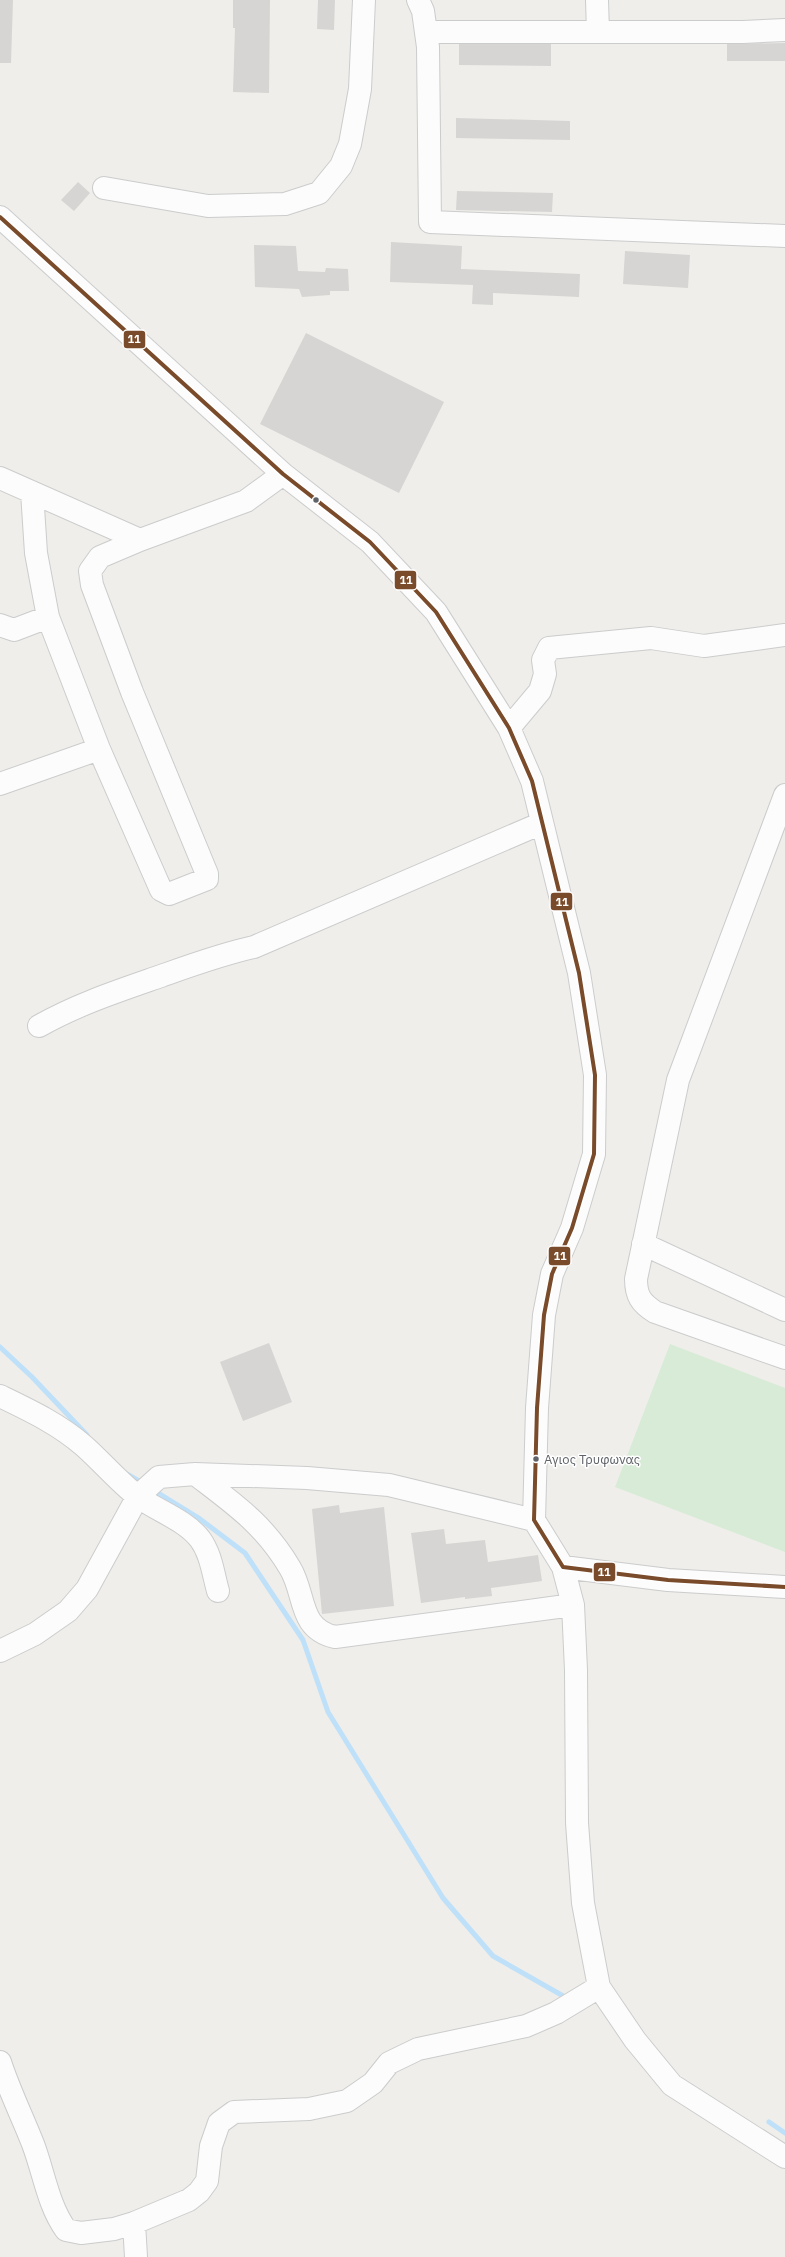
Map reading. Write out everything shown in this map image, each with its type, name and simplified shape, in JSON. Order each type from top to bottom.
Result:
[{"type":"street","points":[[104,188],[208,206],[285,204],[319,193],[341,166],[350,144],[360,89],[364,0]]},
{"type":"street","points":[[418,0],[423,11],[428,47],[430,222],[785,236]]},
{"type":"street","points":[[597,0],[598,32]]},
{"type":"street","points":[[426,32],[743,32],[785,30]]},
{"type":"street","points":[[0,217],[282,474],[370,542],[436,612],[509,728],[532,781],[579,972],[595,1075],[594,1154],[572,1228],[552,1274],[544,1315],[537,1408],[537,1460],[534,1520],[563,1567],[573,1605],[576,1670],[577,1823],[583,1903],[599,1986],[635,2040],[672,2085],[785,2158]]},
{"type":"street","points":[[32,492],[36,553],[48,617],[99,749],[161,890],[169,894],[207,879],[207,874],[132,692],[92,585],[90,571],[100,557],[140,540],[246,501],[282,474]]},
{"type":"street","points":[[0,478],[140,540]]},
{"type":"street","points":[[0,625],[14,630],[48,617]]},
{"type":"street","points":[[509,728],[540,691],[545,674],[543,660],[549,648],[651,638],[704,646],[785,635]]},
{"type":"street","points":[[0,784],[99,749]]},
{"type":"street","points":[[785,795],[678,1080],[636,1279],[636,1293],[643,1304],[655,1312],[785,1358]]},
{"type":"street","points":[[39,1026],[72,1008],[109,994],[228,952],[254,947],[542,823]]},
{"type":"street","points":[[643,1244],[785,1310]]},
{"type":"street","points":[[0,1396],[34,1412],[62,1429],[83,1445],[147,1487],[178,1520],[199,1538],[207,1550],[218,1590]]},
{"type":"street","points":[[0,1651],[35,1634],[68,1611],[87,1589],[147,1487],[195,1474],[307,1478],[389,1486],[534,1520]]},
{"type":"street","points":[[195,1474],[253,1520],[268,1536],[290,1569],[311,1625],[322,1634],[335,1637],[573,1605]]},
{"type":"street","points":[[563,1567],[668,1580],[785,1587]]},
{"type":"street","points":[[0,2062],[10,2092],[34,2144],[57,2218],[66,2230],[80,2233],[114,2229],[134,2223],[189,2200],[199,2192],[207,2181],[213,2135],[219,2123],[234,2112],[309,2109],[347,2101],[373,2082],[389,2063],[418,2049],[526,2026],[556,2013],[599,1986]]},
{"type":"street","points":[[134,2223],[136,2257]]},
{"type":"green space","points":[[670,1344],[785,1388],[785,1552],[615,1487]]},
{"type":"building","points":[[0,0],[13,0],[11,63],[0,63]]},
{"type":"building","points":[[233,0],[270,0],[269,93],[233,92],[235,28],[233,28]]},
{"type":"building","points":[[318,0],[335,0],[334,30],[317,29]]},
{"type":"building","points":[[785,43],[785,61],[727,61],[727,44]]},
{"type":"building","points":[[459,44],[551,44],[551,66],[459,65]]},
{"type":"building","points":[[456,118],[570,121],[570,140],[456,138]]},
{"type":"building","points":[[78,182],[90,193],[74,211],[61,200]]},
{"type":"building","points":[[457,191],[553,193],[552,212],[456,210]]},
{"type":"building","points":[[391,242],[462,246],[461,269],[580,274],[579,297],[493,293],[493,305],[472,304],[473,285],[390,282]]},
{"type":"building","points":[[254,245],[296,246],[298,271],[325,272],[326,268],[348,269],[349,291],[330,291],[330,295],[302,297],[299,289],[255,287]]},
{"type":"building","points":[[625,251],[690,255],[688,288],[623,284]]},
{"type":"building","points":[[306,333],[444,402],[399,493],[260,424]]},
{"type":"building","points":[[269,1343],[292,1402],[243,1421],[220,1362]]},
{"type":"building","points":[[339,1505],[340,1513],[384,1507],[394,1606],[322,1614],[312,1509]]},
{"type":"building","points":[[444,1529],[446,1544],[485,1540],[488,1562],[538,1555],[542,1581],[491,1588],[492,1596],[465,1599],[465,1597],[421,1603],[411,1533]]},
{"type":"waterway","points":[[0,1347],[32,1377],[87,1435]]},
{"type":"waterway","points":[[127,1474],[144,1484]]},
{"type":"waterway","points":[[153,1490],[200,1519],[245,1553],[303,1640],[328,1712],[443,1898],[493,1956],[565,1997]]},
{"type":"waterway","points":[[769,2122],[785,2133]]},
{"type":"transit line","name":"11","points":[[0,217],[283,474],[370,542],[436,612],[509,728],[532,781],[579,973],[595,1075],[594,1154],[572,1228],[552,1274],[544,1315],[537,1408],[534,1520],[563,1567],[668,1580],[785,1587]]},
{"type":"place","name":"Αγιος Τρυφωνας","points":[[536,1459]]}]
